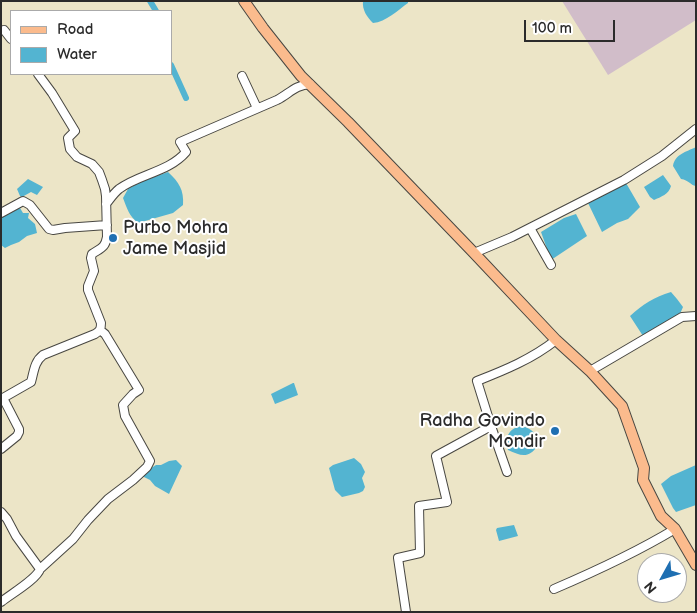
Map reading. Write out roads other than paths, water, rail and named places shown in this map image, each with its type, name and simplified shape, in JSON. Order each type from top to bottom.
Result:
[{"type":"main road","points":[[244,1],[301,76],[622,406],[644,468],[643,480],[661,516],[675,529],[696,565]]},
{"type":"street","points":[[4,30],[10,38]]},
{"type":"street","points":[[1,450],[19,432],[19,428],[2,398],[31,382],[34,368],[39,358],[95,334],[100,330],[101,323],[88,294],[88,286],[94,271],[92,254],[102,249],[106,242],[105,189],[99,172],[92,164],[77,157],[70,150],[68,138],[75,131],[39,75]]},
{"type":"street","points":[[242,76],[257,108]]},
{"type":"street","points":[[106,204],[119,190],[131,182],[162,169],[182,157],[186,152],[180,142],[286,95],[300,85],[310,84]]},
{"type":"street","points":[[474,253],[530,228],[624,180],[662,156],[696,129]]},
{"type":"street","points":[[1,213],[23,201],[30,205],[49,229],[107,225]]},
{"type":"street","points":[[530,228],[551,265]]},
{"type":"street","points":[[590,371],[682,317],[696,316]]},
{"type":"street","points":[[1,602],[33,579],[40,569],[73,539],[108,499],[133,480],[147,467],[150,461],[125,416],[123,405],[139,390],[105,334],[100,330]]},
{"type":"street","points":[[507,472],[477,381],[521,363],[556,340]]},
{"type":"street","points":[[406,612],[398,558],[420,553],[419,506],[447,502],[436,456],[491,426]]},
{"type":"street","points":[[1,512],[40,569]]},
{"type":"street","points":[[554,589],[654,542],[675,529]]},
{"type":"water","points":[[363,1],[408,1],[408,3],[387,18],[373,23],[365,13]]},
{"type":"water","points":[[696,147],[696,186],[681,179],[673,166],[679,156]]},
{"type":"water","points":[[168,172],[180,187],[183,195],[183,205],[173,213],[138,223],[130,215],[123,198],[128,189],[140,182]]},
{"type":"water","points":[[663,175],[671,186],[670,189],[667,193],[654,200],[644,187]]},
{"type":"water","points":[[28,179],[43,187],[37,195],[31,192],[22,197],[17,189]]},
{"type":"water","points":[[621,183],[626,183],[640,207],[628,219],[602,232],[588,203]]},
{"type":"water","points":[[20,208],[23,213],[29,213],[28,218],[35,224],[37,233],[27,236],[5,248],[1,245],[1,218]]},
{"type":"water","points":[[576,214],[587,236],[551,260],[541,232],[564,218]]},
{"type":"water","points":[[671,292],[683,307],[680,314],[643,336],[630,316],[649,301]]},
{"type":"water","points":[[293,383],[298,395],[275,404],[271,394]]},
{"type":"water","points":[[522,426],[534,432],[538,445],[531,453],[524,455],[508,450],[507,445],[507,437],[511,431]]},
{"type":"water","points":[[354,458],[361,464],[365,472],[362,478],[365,487],[359,493],[342,497],[335,490],[329,468]]},
{"type":"water","points":[[176,460],[182,466],[169,494],[142,476],[156,465]]},
{"type":"water","points":[[696,465],[696,505],[676,512],[661,484],[671,476]]},
{"type":"water","points":[[514,525],[518,536],[499,541],[497,528]]},
{"type":"waterway","points":[[150,1],[155,10]]},
{"type":"waterway","points":[[172,67],[186,98]]},
{"type":"place","name":"Purbo Mohra Jame Masjid","points":[[113,238]]},
{"type":"place","name":"Radha Govindo Mondir","points":[[555,431]]}]
